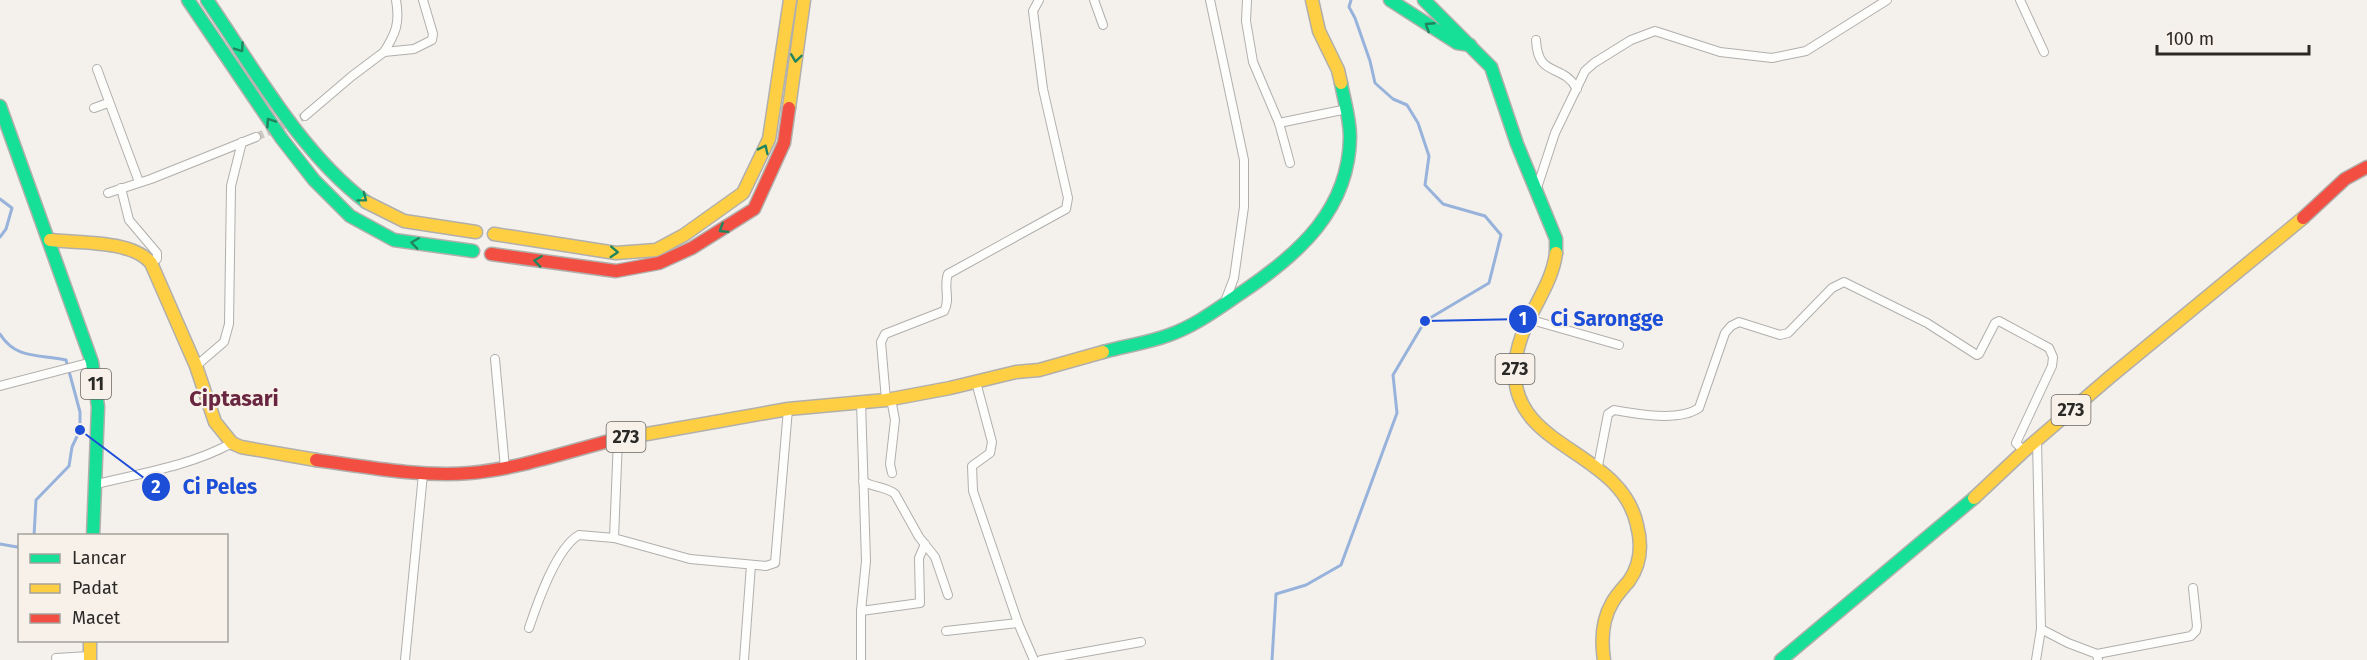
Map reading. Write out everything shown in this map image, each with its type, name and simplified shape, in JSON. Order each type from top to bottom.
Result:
[{"type":"main road","points":[[188,0],[282,139],[314,180],[350,216],[394,240],[473,251]]},
{"type":"main road","points":[[207,0],[297,131],[331,171],[365,201],[404,221],[476,232]]},
{"type":"main road","points":[[494,234],[616,253],[656,250],[684,236],[742,194],[769,139],[790,0]]},
{"type":"main road","points":[[491,254],[616,271],[659,263],[692,248],[754,209],[784,143],[804,0]]},
{"type":"main road","name":"273","points":[[232,443],[255,451],[423,474],[471,473],[506,468],[618,439],[788,409],[888,399],[1016,372],[1039,370],[1167,336],[1195,324],[1224,306],[1282,264],[1297,251],[1332,208],[1339,195],[1347,165],[1350,137],[1347,109],[1338,70],[1319,31],[1312,0]]},
{"type":"main road","name":"273","points":[[1390,0],[1457,43],[1470,45]]},
{"type":"main road","name":"273","points":[[1424,0],[1491,67],[1536,193],[1556,239],[1558,256],[1528,318],[1517,351],[1515,384],[1525,411],[1547,434],[1598,466],[1611,477],[1628,500],[1638,532],[1640,557],[1636,569],[1609,608],[1602,636],[1604,660]]},
{"type":"main road","name":"11","points":[[0,106],[92,362],[98,407],[93,534]]},
{"type":"main road","name":"273","points":[[1781,660],[1991,484],[2024,451],[2181,318],[2296,225],[2345,179],[2367,167]]},
{"type":"main road","points":[[50,240],[133,249],[143,254],[151,263],[196,366],[215,422],[232,443]]},
{"type":"main road","points":[[90,642],[90,658]]},
{"type":"street","points":[[305,117],[384,52],[396,32],[398,16],[396,0]]},
{"type":"street","points":[[384,52],[414,49],[432,40],[433,34],[423,0]]},
{"type":"street","points":[[892,473],[890,464],[895,420],[888,399],[881,342],[885,334],[944,312],[947,304],[948,274],[1068,206],[1043,89],[1033,11],[1039,0]]},
{"type":"street","points":[[1094,0],[1103,25]]},
{"type":"street","points":[[1210,0],[1244,160],[1244,207],[1234,278],[1224,306]]},
{"type":"street","points":[[1248,0],[1246,21],[1253,62],[1279,123],[1290,163]]},
{"type":"street","points":[[1536,193],[1555,134],[1585,71],[1631,40],[1655,32],[1720,52],[1772,58],[1806,51],[1887,0]]},
{"type":"street","points":[[2020,0],[2044,52]]},
{"type":"street","points":[[1536,40],[1539,59],[1545,66],[1571,78],[1577,89]]},
{"type":"street","points":[[97,69],[139,182]]},
{"type":"street","points":[[94,108],[108,103]]},
{"type":"street","points":[[1279,123],[1347,109]]},
{"type":"street","points":[[108,193],[256,137]]},
{"type":"street","points":[[196,366],[224,342],[229,324],[231,186],[242,142]]},
{"type":"street","points":[[121,188],[129,220],[157,253],[157,259],[151,263]]},
{"type":"street","points":[[1598,466],[1611,412],[1614,410],[1666,416],[1694,411],[1699,408],[1725,333],[1731,326],[1739,322],[1780,335],[1788,333],[1832,288],[1844,282],[1928,323],[1977,355],[1995,322],[1999,321],[2049,348],[2053,357],[2050,372],[2016,443],[2024,451]]},
{"type":"street","points":[[1528,318],[1619,345]]},
{"type":"street","points":[[495,359],[506,468]]},
{"type":"street","points":[[0,386],[92,362]]},
{"type":"street","points":[[976,382],[992,442],[990,453],[972,466],[973,491],[1018,623],[1034,660]]},
{"type":"street","points":[[861,402],[866,561],[861,611],[861,660]]},
{"type":"street","points":[[530,628],[541,590],[574,538],[585,534],[614,538],[690,559],[769,566],[776,562],[788,409]]},
{"type":"street","points":[[614,538],[618,439]]},
{"type":"street","points":[[2036,660],[2041,629],[2037,440]]},
{"type":"street","points":[[96,484],[209,456],[232,443]]},
{"type":"street","points":[[405,660],[423,474]]},
{"type":"street","points":[[863,481],[871,487],[889,488],[895,494],[919,537],[935,557],[948,595]]},
{"type":"street","points":[[861,611],[920,603],[920,558],[925,544]]},
{"type":"street","points":[[744,660],[751,565]]},
{"type":"street","points":[[2041,629],[2097,657],[2191,636],[2196,632],[2198,626],[2193,588]]},
{"type":"street","points":[[946,631],[1018,623]]},
{"type":"street","points":[[1041,660],[1141,642]]},
{"type":"street","points":[[56,658],[90,658]]},
{"type":"waterway","points":[[1272,660],[1276,594],[1306,585],[1341,565],[1397,413],[1393,375],[1425,321],[1489,283],[1501,235],[1485,216],[1443,204],[1425,185],[1429,156],[1418,123],[1407,105],[1393,99],[1375,83],[1370,61],[1349,7],[1351,0]]},
{"type":"waterway","points":[[0,199],[12,208],[6,229],[0,237]]},
{"type":"waterway","points":[[0,334],[6,342],[21,352],[66,360],[80,412],[80,430],[72,447],[69,466],[36,500],[34,534]]},
{"type":"waterway","points":[[0,544],[18,546]]},
{"type":"tunnel","points":[[256,137],[305,116]]},
{"type":"traffic: fast","points":[[188,0],[282,139],[314,180],[350,216],[394,240],[473,251]]},
{"type":"traffic: fast","points":[[207,0],[299,134],[342,181],[366,202]]},
{"type":"traffic: fast","points":[[1390,0],[1457,43],[1470,45]]},
{"type":"traffic: fast","points":[[1424,0],[1491,67],[1517,144],[1556,239],[1556,253]]},
{"type":"traffic: fast","points":[[1103,352],[1161,338],[1189,326],[1265,276],[1302,245],[1318,227],[1341,186],[1347,163],[1350,130],[1341,83]]},
{"type":"traffic: fast","points":[[0,106],[92,362],[98,407],[93,534]]},
{"type":"traffic: fast","points":[[1781,660],[1974,498]]},
{"type":"traffic: slow","points":[[494,234],[616,253],[656,250],[684,235],[743,193],[769,139],[790,0]]},
{"type":"traffic: slow","points":[[789,108],[804,0]]},
{"type":"traffic: slow","points":[[1312,0],[1319,31],[1338,70],[1341,83]]},
{"type":"traffic: slow","points":[[366,202],[404,221],[476,232]]},
{"type":"traffic: slow","points":[[1974,498],[2024,451],[2110,377],[2303,218]]},
{"type":"traffic: slow","points":[[50,240],[118,246],[131,250],[151,263],[196,366],[215,422],[232,443],[241,447],[316,460]]},
{"type":"traffic: slow","points":[[1556,253],[1553,268],[1521,339],[1515,372],[1519,398],[1531,418],[1611,480],[1627,500],[1637,525],[1640,539],[1638,561],[1629,581],[1614,600],[1606,616],[1603,638],[1604,660]]},
{"type":"traffic: slow","points":[[613,440],[788,409],[886,400],[1016,372],[1039,370],[1103,352]]},
{"type":"traffic: slow","points":[[90,642],[90,660]]},
{"type":"traffic: jam","points":[[491,254],[616,271],[659,263],[692,248],[754,209],[784,143],[789,108]]},
{"type":"traffic: jam","points":[[2303,218],[2345,179],[2367,167]]},
{"type":"traffic: jam","points":[[316,460],[432,474],[470,473],[524,464],[613,440]]},
{"type":"place","name":"Ci Sarongge","points":[[1425,321]]},
{"type":"place","name":"Ci Peles","points":[[80,430]]},
{"type":"district","name":"Ciptasari","points":[[234,398]]}]
